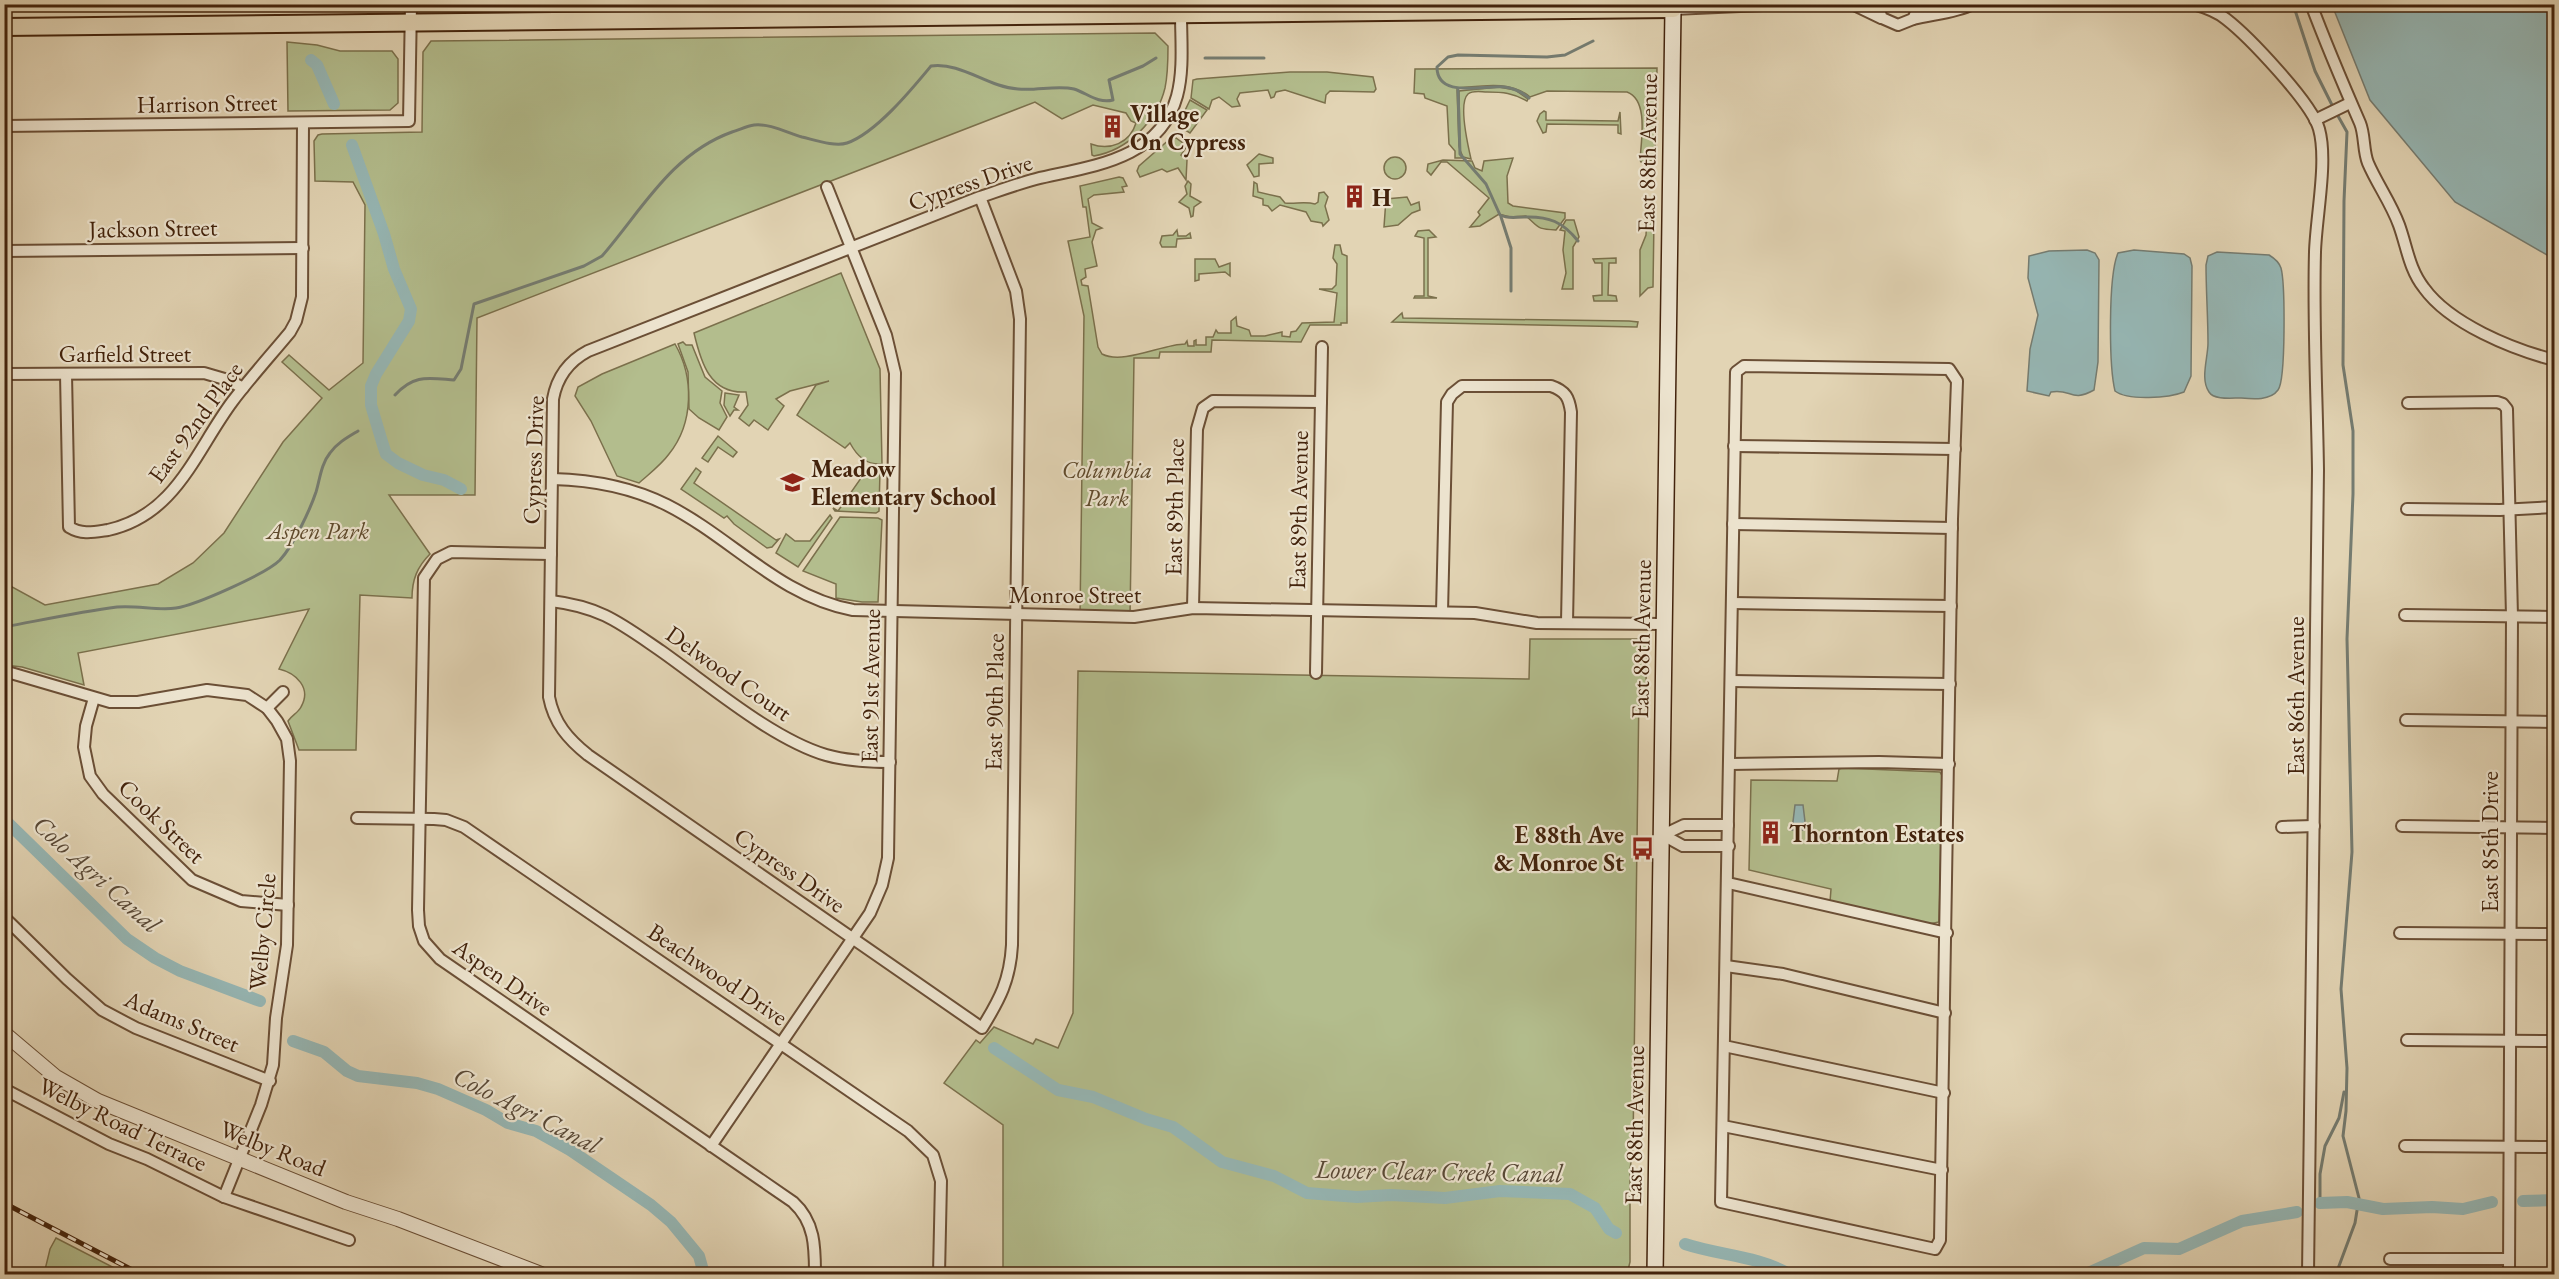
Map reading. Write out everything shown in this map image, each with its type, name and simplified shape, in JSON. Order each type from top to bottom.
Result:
[{"type":"main road","points":[[4,27],[1181,9],[1673,7]]},
{"type":"main road","name":"East 88th Avenue","points":[[1656,1275],[1673,7]]},
{"type":"street","points":[[410,22],[411,4]]},
{"type":"street","points":[[1673,7],[1787,4]]},
{"type":"street","points":[[1852,4],[1882,18],[1889,24],[1898,25],[1939,12],[1962,10],[1973,4]]},
{"type":"street","points":[[1876,4],[1882,18]]},
{"type":"street","points":[[1913,19],[1920,4]]},
{"type":"street","points":[[2193,4],[2224,17],[2243,33],[2319,118],[2345,105]]},
{"type":"street","points":[[2311,4],[2345,105],[2361,125],[2367,162],[2400,226],[2408,260],[2424,289],[2442,307],[2462,321],[2500,341],[2554,360]]},
{"type":"street","name":"Cypress Drive","points":[[982,1028],[588,756],[568,738],[557,721],[549,697],[553,399],[562,374],[574,360],[588,351],[980,197],[1024,183],[1110,162],[1128,154],[1153,135],[1164,122],[1177,97],[1181,9]]},
{"type":"street","name":"Harrison Street","points":[[4,126],[409,122],[410,22]]},
{"type":"street","name":"East 86th Avenue","points":[[2308,1275],[2318,470],[2314,316],[2316,220],[2321,169],[2319,118]]},
{"type":"street","name":"East 92nd Place","points":[[66,374],[67,518],[69,527],[84,532],[94,532],[134,522],[163,502],[183,478],[218,421],[290,332],[296,321],[302,297],[303,123]]},
{"type":"street","name":"East 91st Avenue","points":[[711,1146],[780,1042],[853,939],[877,898],[886,872],[890,762],[895,374],[886,335],[827,187]]},
{"type":"street","name":"East 90th Place","points":[[980,197],[1016,291],[1020,319],[1010,967],[999,999],[982,1028]]},
{"type":"street","name":"Jackson Street","points":[[4,250],[303,248]]},
{"type":"street","name":"East 89th Avenue","points":[[1316,674],[1322,347]]},
{"type":"street","points":[[1744,366],[1948,369],[1958,381],[1952,528],[1942,1170],[1940,1240],[1935,1249],[1721,1202],[1731,764],[1734,446],[1736,372],[1744,366]]},
{"type":"street","name":"Garfield Street","points":[[4,374],[204,373],[223,378],[243,388]]},
{"type":"street","points":[[1442,612],[1447,402],[1462,386],[1551,386],[1560,389],[1567,396],[1571,412],[1567,623]]},
{"type":"street","name":"East 89th Place","points":[[1193,608],[1197,429],[1203,408],[1213,401],[1321,402]]},
{"type":"street","name":"East 85th Drive","points":[[2408,404],[2497,402],[2503,404],[2507,409],[2512,616],[2509,1275]]},
{"type":"street","points":[[1734,446],[1955,449]]},
{"type":"street","name":"Monroe Street","points":[[552,479],[593,481],[641,494],[680,512],[771,576],[804,595],[838,608],[892,612],[1134,617],[1193,608],[1442,612],[1475,613],[1526,622],[1665,624]]},
{"type":"street","points":[[2407,509],[2509,510],[2554,507]]},
{"type":"street","points":[[1733,524],[1952,528]]},
{"type":"street","name":"Aspen Drive","points":[[551,554],[451,552],[437,559],[424,578],[419,819],[419,926],[424,941],[433,954],[798,1207],[814,1237],[815,1275]]},
{"type":"street","name":"Delwood Court","points":[[550,601],[572,603],[608,615],[772,729],[804,747],[847,760],[890,762]]},
{"type":"street","points":[[1732,603],[1951,606]]},
{"type":"street","points":[[2405,615],[2554,617]]},
{"type":"street","name":"Welby Circle","points":[[4,671],[94,698],[122,703],[215,689],[247,695],[267,708],[282,729],[289,748],[286,954],[279,988],[270,1081],[239,1158]]},
{"type":"street","points":[[1732,681],[1950,684]]},
{"type":"street","points":[[267,708],[283,692]]},
{"type":"street","name":"Cook Street","points":[[94,698],[86,726],[84,747],[90,776],[103,794],[192,880],[241,901],[288,905]]},
{"type":"street","points":[[2406,720],[2554,722]]},
{"type":"street","points":[[1731,764],[1879,762],[1949,764]]},
{"type":"street","name":"Beachwood Drive","points":[[357,818],[446,820],[464,827],[908,1131],[933,1155],[941,1181],[939,1275]]},
{"type":"street","points":[[1663,835],[1684,825],[1728,825]]},
{"type":"street","points":[[2282,827],[2314,826]]},
{"type":"street","points":[[2402,826],[2554,828]]},
{"type":"street","points":[[1663,835],[1683,846],[1729,846]]},
{"type":"street","points":[[1728,883],[1947,933]]},
{"type":"street","name":"Adams Street","points":[[4,917],[79,991],[102,1010],[136,1028],[270,1081]]},
{"type":"street","points":[[2400,933],[2554,934]]},
{"type":"street","points":[[1726,966],[1783,974],[1946,1013]]},
{"type":"street","name":"Welby Road","points":[[4,1033],[56,1077],[98,1101],[346,1202],[398,1219],[541,1275]]},
{"type":"street","points":[[2407,1040],[2554,1041]]},
{"type":"street","points":[[1725,1046],[1944,1093]]},
{"type":"street","name":"Welby Road Terrace","points":[[4,1089],[109,1144],[147,1159],[224,1197],[349,1240]]},
{"type":"street","points":[[1723,1126],[1942,1170]]},
{"type":"street","points":[[2405,1146],[2554,1147]]},
{"type":"street","name":"Welby Road Terrace","points":[[224,1197],[239,1158]]},
{"type":"street","points":[[2390,1258],[2509,1259]]},
{"type":"green space","name":"Aspen Park","points":[[1155,33],[1168,46],[1167,78],[1161,100],[1155,112],[1139,132],[1129,141],[1106,153],[1092,155],[1091,144],[1112,146],[1129,136],[1136,123],[1131,121],[1126,113],[1093,105],[1062,119],[1035,102],[477,318],[475,495],[389,495],[430,554],[416,574],[412,598],[360,595],[356,750],[299,750],[288,721],[300,709],[305,694],[296,678],[279,669],[309,609],[78,653],[84,685],[22,667],[5,665],[5,583],[45,605],[158,584],[193,563],[224,533],[283,442],[322,398],[282,362],[289,355],[329,390],[363,363],[365,205],[353,182],[315,181],[314,141],[318,135],[322,134],[422,132],[423,52],[431,41]]},
{"type":"green space","points":[[287,42],[317,45],[340,51],[392,51],[398,59],[398,103],[390,110],[288,111]]},
{"type":"green space","points":[[1657,68],[1655,158],[1649,162],[1640,160],[1641,112],[1634,96],[1627,92],[1547,91],[1530,97],[1505,86],[1457,88],[1459,146],[1462,158],[1455,158],[1455,151],[1449,144],[1447,106],[1425,98],[1424,94],[1414,93],[1415,69]]},
{"type":"green space","points":[[1290,72],[1327,72],[1373,77],[1376,89],[1374,92],[1330,91],[1326,95],[1325,103],[1285,90],[1276,92],[1271,98],[1268,90],[1240,93],[1237,99],[1240,106],[1232,107],[1219,97],[1212,100],[1209,109],[1191,98],[1193,80]]},
{"type":"green space","points":[[1499,87],[1515,90],[1528,99],[1527,101],[1498,92],[1468,94],[1465,99],[1464,115],[1471,159],[1463,157],[1460,150],[1459,91]]},
{"type":"green space","points":[[1190,100],[1207,110],[1190,133],[1182,128],[1181,119]]},
{"type":"green space","points":[[1544,111],[1546,120],[1618,121],[1620,112],[1621,134],[1618,133],[1618,125],[1547,124],[1546,132],[1543,133],[1537,121]]},
{"type":"green space","points":[[1171,138],[1176,138],[1187,146],[1181,155],[1187,160],[1186,180],[1178,168],[1167,172],[1162,169],[1140,177],[1137,171],[1139,166]]},
{"type":"green space","points":[[1259,154],[1273,158],[1273,163],[1259,164],[1259,176],[1254,177],[1247,165]]},
{"type":"green space","points":[[1395,157],[1403,160],[1406,168],[1403,176],[1395,179],[1387,176],[1384,168],[1387,160]]},
{"type":"green space","points":[[1513,158],[1507,176],[1508,203],[1513,206],[1565,213],[1565,218],[1556,230],[1539,227],[1526,216],[1510,217],[1499,214],[1480,226],[1470,227],[1489,198],[1447,162],[1441,162],[1431,175],[1427,171],[1428,164],[1443,160],[1472,161],[1475,168],[1482,171],[1484,161]]},
{"type":"green space","name":"Columbia Park","points":[[1123,178],[1127,186],[1122,187],[1124,192],[1094,195],[1088,199],[1092,223],[1102,228],[1096,230],[1092,242],[1097,266],[1085,269],[1086,277],[1081,280],[1082,285],[1088,286],[1098,347],[1102,354],[1111,357],[1132,356],[1185,344],[1187,341],[1188,346],[1194,346],[1196,340],[1196,345],[1206,345],[1206,337],[1213,337],[1216,330],[1218,333],[1231,333],[1231,321],[1236,317],[1237,326],[1249,330],[1251,336],[1282,332],[1282,336],[1290,337],[1291,332],[1296,331],[1302,323],[1334,322],[1337,293],[1319,289],[1332,289],[1336,285],[1337,264],[1333,258],[1335,245],[1340,245],[1342,254],[1347,256],[1347,323],[1310,325],[1301,342],[1212,340],[1211,352],[1160,352],[1159,358],[1134,358],[1130,617],[1080,616],[1084,316],[1068,241],[1090,237],[1086,207],[1083,207],[1080,186]]},
{"type":"green space","points":[[1188,181],[1191,184],[1190,196],[1201,202],[1194,207],[1191,217],[1189,208],[1179,202],[1187,194],[1185,186]]},
{"type":"green space","points":[[1254,182],[1257,184],[1258,192],[1280,197],[1285,203],[1315,204],[1318,202],[1319,193],[1324,192],[1328,197],[1325,206],[1329,220],[1323,226],[1322,223],[1311,221],[1306,212],[1280,205],[1272,211],[1268,206],[1263,205],[1263,199],[1253,196]]},
{"type":"green space","points":[[1407,197],[1411,205],[1419,202],[1420,210],[1412,213],[1398,225],[1384,227],[1386,199]]},
{"type":"green space","points":[[1647,219],[1654,219],[1653,287],[1648,288],[1640,296],[1640,250],[1646,235]]},
{"type":"green space","points":[[1566,220],[1574,220],[1579,237],[1573,247],[1573,289],[1562,289],[1566,273],[1563,250],[1565,231],[1560,230]]},
{"type":"green space","points":[[1177,230],[1178,236],[1186,236],[1190,233],[1191,238],[1177,239],[1176,247],[1162,247],[1160,243],[1162,236],[1173,235]]},
{"type":"green space","points":[[1429,230],[1436,237],[1428,238],[1428,296],[1437,298],[1414,298],[1424,296],[1424,238],[1415,236],[1418,231]]},
{"type":"green space","points":[[1616,258],[1616,263],[1609,263],[1608,295],[1616,296],[1617,301],[1594,301],[1593,296],[1602,295],[1602,263],[1595,263],[1593,259]]},
{"type":"green space","points":[[1195,259],[1215,259],[1219,267],[1230,263],[1230,276],[1225,272],[1199,274],[1199,280],[1195,281]]},
{"type":"green space","points":[[841,273],[880,369],[882,464],[867,461],[859,456],[850,443],[845,448],[797,415],[816,385],[829,381],[790,391],[776,399],[784,406],[768,430],[754,420],[749,426],[739,418],[748,405],[746,392],[724,388],[716,382],[704,365],[694,333]]},
{"type":"green space","points":[[1402,313],[1403,318],[1638,322],[1637,327],[1392,322]]},
{"type":"green space","points":[[683,342],[686,345],[692,345],[705,377],[722,391],[720,403],[727,417],[719,430],[689,409],[688,372],[678,344]]},
{"type":"green space","points":[[675,344],[686,371],[688,385],[687,414],[677,442],[666,458],[639,483],[617,476],[591,421],[575,396],[578,387],[602,374]]},
{"type":"green space","points":[[725,393],[739,395],[734,407],[738,410],[734,410],[730,416],[724,405]]},
{"type":"green space","points":[[718,436],[737,452],[733,457],[718,447],[708,462],[702,458]]},
{"type":"green space","points":[[696,468],[701,472],[694,483],[776,540],[779,539],[772,547],[767,548],[734,524],[727,516],[724,518],[681,489]]},
{"type":"green space","points":[[868,468],[880,470],[879,511],[876,513],[835,511],[833,508],[838,511]]},
{"type":"green space","points":[[830,515],[832,518],[798,567],[776,553],[786,534],[795,541],[810,541]]},
{"type":"green space","points":[[840,517],[882,520],[878,602],[836,598],[836,584],[803,571]]},
{"type":"green space","points":[[1530,639],[1642,639],[1647,644],[1646,682],[1639,689],[1633,1146],[1630,1170],[1630,1262],[1627,1274],[1003,1274],[1003,1125],[944,1083],[976,1040],[980,1043],[994,1027],[1033,1044],[1036,1039],[1058,1048],[1073,1013],[1078,671],[1529,679]]},
{"type":"green space","points":[[1839,769],[1940,772],[1943,777],[1939,922],[1929,924],[1830,902],[1831,889],[1749,870],[1751,780],[1837,781]]},
{"type":"green space","points":[[56,1238],[126,1274],[44,1274],[50,1249]]},
{"type":"water","points":[[2332,5],[2554,5],[2554,259],[2455,202],[2370,100]]},
{"type":"water","points":[[2087,250],[2095,253],[2099,260],[2098,362],[2094,390],[2080,395],[2058,391],[2051,392],[2049,396],[2027,391],[2030,349],[2038,315],[2028,278],[2029,256],[2049,251]]},
{"type":"water","points":[[2134,250],[2184,254],[2190,258],[2192,266],[2191,376],[2184,392],[2149,398],[2129,396],[2115,391],[2111,342],[2112,281],[2118,253]]},
{"type":"water","points":[[2217,252],[2269,255],[2281,268],[2284,351],[2281,383],[2275,394],[2266,398],[2219,397],[2211,395],[2206,387],[2208,343],[2206,265],[2208,256]]},
{"type":"water","points":[[1795,805],[1803,805],[1806,830],[1792,830]]},
{"type":"waterway","points":[[2293,4],[2315,71],[2332,105]]},
{"type":"waterway","points":[[1529,98],[1511,88],[1453,87],[1439,77],[1437,67],[1448,57],[1458,55],[1547,57],[1565,55],[1593,41]]},
{"type":"waterway","points":[[395,395],[415,380],[429,378],[454,380],[461,369],[474,304],[584,266],[602,256],[659,185],[675,169],[692,154],[732,132],[760,125],[825,143],[847,143],[870,130],[881,120],[904,98],[931,66],[964,71],[1007,87],[1067,88],[1102,101],[1108,101],[1113,100],[1109,80],[1156,58]]},
{"type":"waterway","points":[[1205,58],[1264,58]]},
{"type":"waterway","name":"Lower Clear Creek Canal","points":[[311,60],[317,65],[334,104]]},
{"type":"waterway","points":[[1458,90],[1460,154],[1486,184],[1500,215],[1548,219],[1567,229],[1578,241]]},
{"type":"waterway","points":[[2336,1274],[2355,1223],[2359,1198],[2343,1136],[2347,1068],[2341,989],[2352,852],[2347,639],[2353,494],[2353,431],[2343,365],[2344,201],[2347,132],[2338,116]]},
{"type":"waterway","name":"Lower Clear Creek Canal","points":[[352,145],[394,269],[411,309],[409,321],[371,386],[371,405],[383,445],[386,454],[398,463],[423,475],[444,480],[461,489]]},
{"type":"waterway","points":[[1501,217],[1511,248],[1511,291]]},
{"type":"waterway","points":[[4,627],[117,607],[162,609],[186,606],[261,573],[280,560],[296,537],[313,500],[327,457],[339,443],[358,431]]},
{"type":"waterway","name":"Colo Agri Canal","points":[[4,819],[127,939],[180,971],[260,1001]]},
{"type":"waterway","name":"Colo Agri Canal","points":[[293,1041],[324,1052],[347,1071],[358,1076],[417,1083],[438,1089],[486,1110],[508,1123],[536,1131],[570,1150],[651,1205],[671,1222],[699,1256],[704,1274]]},
{"type":"waterway","name":"Lower Clear Creek Canal","points":[[994,1048],[1058,1090],[1093,1097],[1146,1119],[1173,1127],[1222,1162],[1274,1176],[1307,1193],[1357,1197],[1391,1195],[1445,1198],[1500,1191],[1570,1194],[1595,1208],[1609,1229],[1616,1233]]},
{"type":"waterway","points":[[2320,1203],[2320,1174],[2325,1146],[2339,1118],[2344,1092]]},
{"type":"waterway","name":"Lower Clear Creek Canal","points":[[2523,1201],[2554,1200]]},
{"type":"waterway","name":"Lower Clear Creek Canal","points":[[2320,1203],[2347,1202],[2383,1209],[2432,1207],[2463,1209],[2492,1202]]},
{"type":"waterway","name":"Lower Clear Creek Canal","points":[[2086,1274],[2144,1248],[2179,1249],[2242,1221],[2297,1212]]},
{"type":"waterway","name":"Lower Clear Creek Canal","points":[[1685,1244],[1751,1259],[1789,1274]]},
{"type":"railway","points":[[4,1203],[140,1274]]},
{"type":"place","name":"Village On Cypress","points":[[1112,127]]},
{"type":"place","name":"H","points":[[1354,197]]},
{"type":"place","name":"Meadow Elementary School","points":[[793,482]]},
{"type":"place","name":"Thornton Estates","points":[[1771,833]]},
{"type":"place","name":"E 88th Ave & Monroe St","points":[[1642,848]]}]
